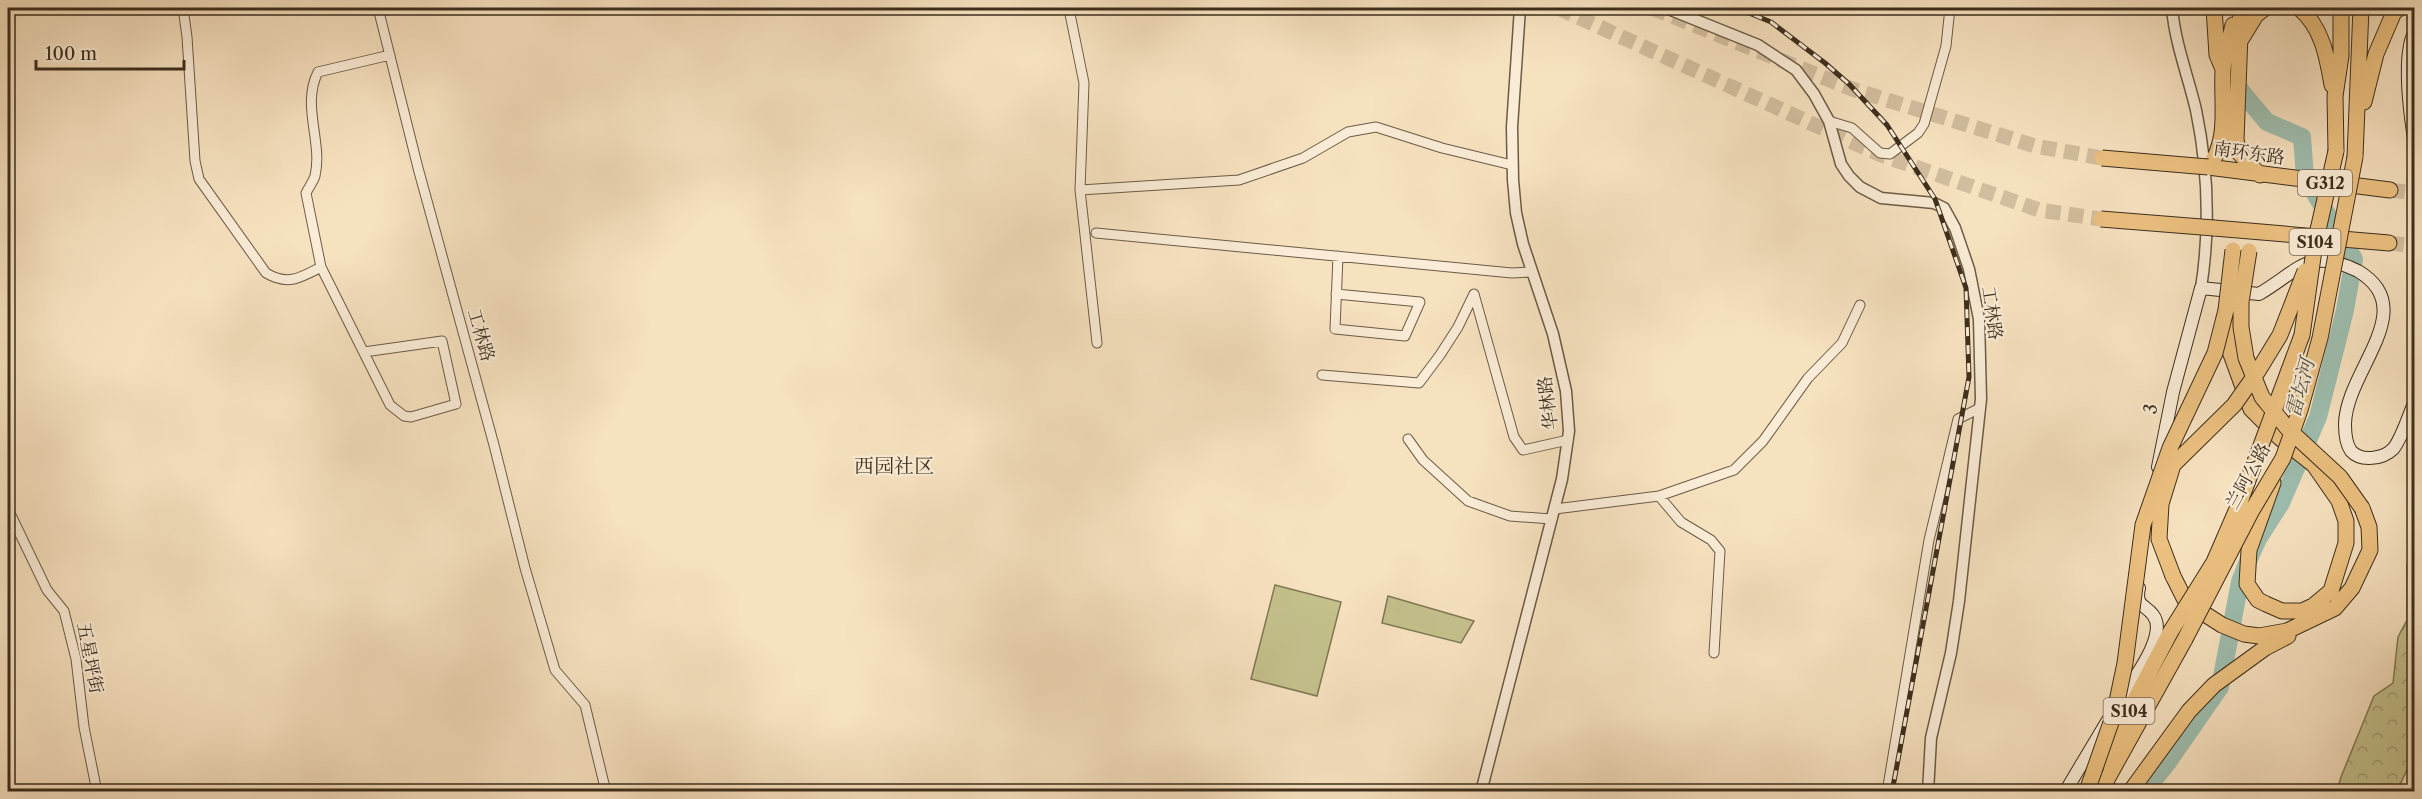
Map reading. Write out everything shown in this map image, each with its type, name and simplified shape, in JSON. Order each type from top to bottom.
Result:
[{"type":"highway","points":[[2214,8],[2217,55],[2223,69]]},
{"type":"highway","points":[[2234,8],[2233,25],[2223,69],[2228,139],[2260,175]]},
{"type":"highway","points":[[2208,167],[2228,139],[2241,8]]},
{"type":"highway","points":[[2239,44],[2256,15],[2265,8]]},
{"type":"highway","points":[[2299,8],[2310,17],[2324,46],[2335,96]]},
{"type":"highway","name":"兰阿公路","points":[[2087,791],[2171,631],[2214,562],[2240,502],[2302,335],[2315,243],[2336,151],[2335,96],[2341,56],[2341,8]]},
{"type":"highway","name":"兰阿公路","points":[[2100,792],[2185,639],[2251,512],[2283,458],[2300,410],[2320,339],[2355,157],[2361,8]]},
{"type":"highway","points":[[2358,108],[2365,101],[2376,54],[2394,12],[2400,8]]},
{"type":"highway","name":"南环东路","points":[[2102,158],[2208,167],[2390,190]]},
{"type":"highway","points":[[2101,219],[2389,243]]},
{"type":"highway","points":[[2130,792],[2189,711],[2214,685],[2262,642],[2335,608],[2352,588],[2370,550],[2369,527],[2362,508],[2340,477],[2289,429],[2262,397],[2246,358],[2241,327],[2241,250],[2230,235],[2220,229]]},
{"type":"highway","points":[[2087,791],[2115,711],[2143,525],[2170,448],[2215,353],[2241,250],[2262,232]]},
{"type":"highway","points":[[2262,642],[2222,625],[2186,602],[2167,564],[2159,539],[2161,504],[2173,465],[2234,405],[2280,335],[2315,243]]},
{"type":"highway","points":[[2226,310],[2228,346],[2251,409],[2280,438],[2314,465],[2339,501],[2346,521],[2346,543],[2331,591],[2313,606],[2302,611],[2282,611],[2266,604],[2258,600],[2247,584],[2249,550],[2283,458]]},
{"type":"main road","points":[[2415,33],[2409,48],[2408,69],[2415,139]]},
{"type":"main road","points":[[2200,288],[2259,294],[2298,267],[2312,261],[2326,260],[2360,272],[2376,283],[2388,298],[2391,318],[2384,339],[2353,391],[2345,423],[2346,441],[2352,451],[2362,457],[2376,458],[2393,449],[2415,403]]},
{"type":"main road","name":"3","points":[[2065,792],[2154,646],[2157,627],[2153,615],[2141,606],[2138,593],[2163,439],[2200,288]]},
{"type":"street","points":[[183,8],[188,37],[195,161],[199,179],[266,273],[278,280],[287,281],[321,267]]},
{"type":"street","name":"工林路","points":[[378,8],[525,568],[555,670],[585,705],[606,792]]},
{"type":"street","points":[[1071,8],[1070,14],[1084,83],[1080,190],[1097,342]]},
{"type":"street","name":"华林路","points":[[1481,792],[1554,514],[1568,440],[1566,391],[1553,334],[1531,272],[1516,213],[1512,165],[1520,8]]},
{"type":"street","name":"工林路","points":[[1666,8],[1758,45],[1796,70],[1814,94],[1829,121],[1842,164],[1849,176],[1860,187],[1881,198],[1934,203],[1944,208],[1949,214],[1969,269],[1981,344],[1980,408],[1959,602],[1951,653],[1931,738],[1928,792]]},
{"type":"street","points":[[1829,121],[1852,129],[1880,153],[1890,154],[1918,133],[1924,124],[1946,46],[1950,8]]},
{"type":"street","name":"3","points":[[2172,8],[2173,25],[2196,110],[2204,168],[2206,239],[2200,288]]},
{"type":"street","points":[[364,352],[442,341],[456,404],[411,417],[404,416],[390,405],[321,267],[306,193],[314,178],[316,166],[311,104],[314,80],[318,72],[390,55]]},
{"type":"street","points":[[1080,190],[1239,180],[1303,158],[1348,132],[1376,128],[1442,148],[1512,165]]},
{"type":"street","points":[[1096,233],[1512,273],[1531,272]]},
{"type":"street","points":[[1336,294],[1420,302],[1404,336],[1335,329],[1336,294],[1338,256]]},
{"type":"street","points":[[1322,375],[1419,383],[1458,327],[1474,294],[1514,437],[1523,450],[1568,440]]},
{"type":"street","points":[[1408,439],[1423,460],[1468,501],[1510,516],[1554,514],[1659,496],[1734,470],[1763,441],[1808,378],[1842,343],[1860,305]]},
{"type":"street","points":[[1887,792],[1929,540],[1955,430],[1958,419],[1980,408]]},
{"type":"street","points":[[1659,496],[1681,522],[1711,540],[1720,551],[1714,653]]},
{"type":"street","name":"五星坪街","points":[[8,509],[47,590],[64,610],[76,658],[84,727],[97,792]]},
{"type":"green space","points":[[2414,555],[2414,755],[2397,791],[2337,791],[2374,696],[2393,683],[2398,637],[2407,620],[2407,564]]},
{"type":"green space","points":[[1275,585],[1341,602],[1317,696],[1251,679]]},
{"type":"green space","points":[[1388,596],[1474,621],[1461,643],[1382,623]]},
{"type":"waterway","name":"雷坛河","points":[[2148,792],[2151,783],[2220,687],[2240,582],[2258,539],[2281,503],[2318,417],[2345,310],[2354,259],[2305,177],[2302,137],[2267,122],[2241,91],[2234,77]]},
{"type":"tunnel","points":[[1558,8],[1881,155],[2039,210],[2101,219]]},
{"type":"tunnel","points":[[1652,8],[1852,89],[2035,146],[2102,158]]},
{"type":"tunnel","points":[[2390,190],[2414,193]]},
{"type":"tunnel","points":[[2389,243],[2414,246]]},
{"type":"railway","points":[[1737,8],[1771,22],[1825,63],[1849,84],[1887,125],[1935,199],[1966,288],[1969,377],[1892,792]]},
{"type":"district","name":"西园社区","points":[[894,466]]}]
